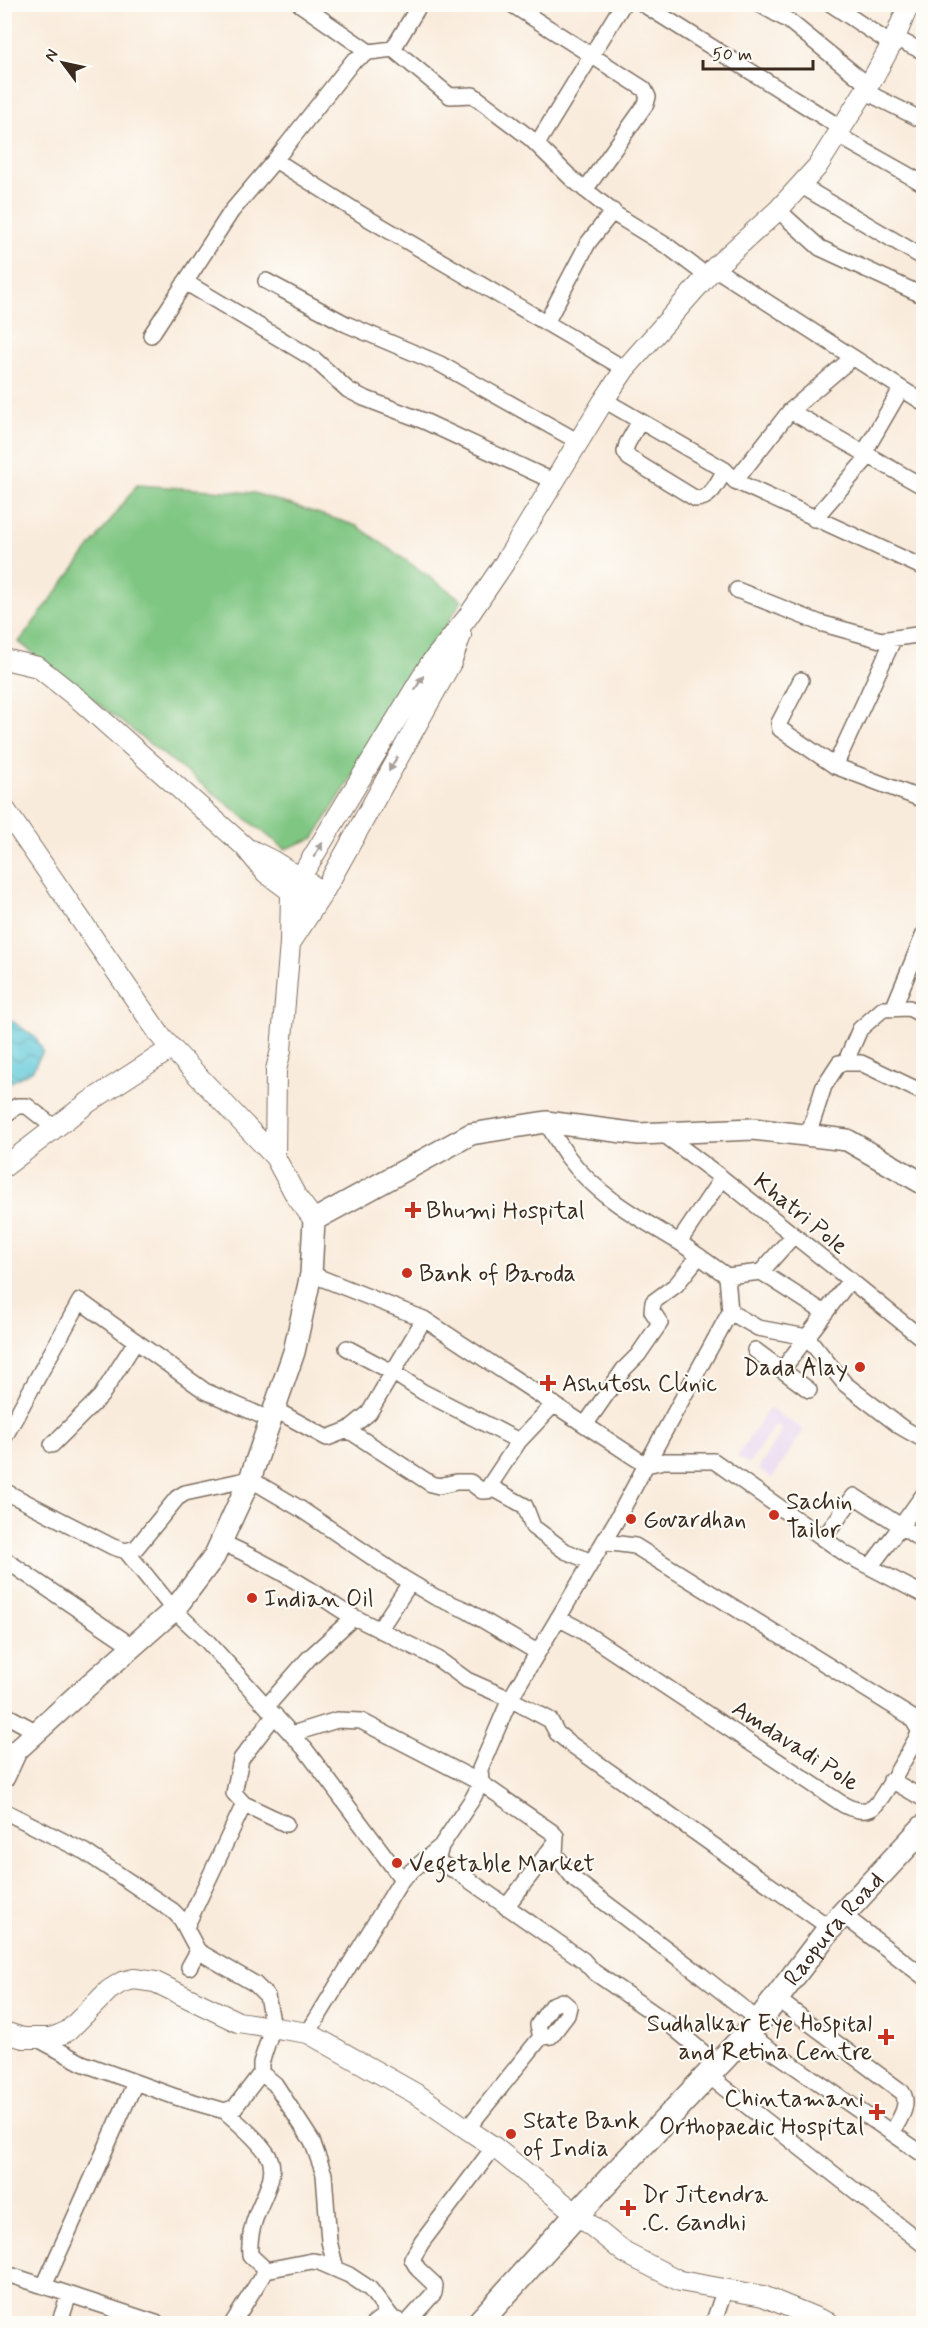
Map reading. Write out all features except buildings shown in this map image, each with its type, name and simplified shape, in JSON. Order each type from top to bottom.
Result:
[{"type":"main road","points":[[7,1765],[16,1751],[174,1610],[213,1557],[250,1479],[294,1352],[311,1274],[314,1220],[471,1134],[546,1122],[639,1134],[753,1129],[847,1140],[924,1184]]},
{"type":"main road","name":"Raopura Road","points":[[478,2324],[576,2215],[754,2028],[836,1921],[920,1839]]},
{"type":"street","points":[[300,4],[369,52]]},
{"type":"street","points":[[393,49],[420,4]]},
{"type":"street","points":[[511,4],[644,89],[648,97],[646,104],[585,190]]},
{"type":"street","points":[[537,144],[623,4]]},
{"type":"street","points":[[643,4],[839,132],[924,184]]},
{"type":"street","points":[[759,4],[789,21],[866,88],[924,121]]},
{"type":"street","points":[[831,4],[893,41],[924,52]]},
{"type":"street","points":[[275,1157],[276,1070],[281,1050],[296,885],[430,664],[467,618],[555,482],[604,400],[626,369],[711,272],[778,210],[817,167],[893,41],[909,4]]},
{"type":"street","points":[[151,334],[231,212],[353,61],[369,52],[393,49],[450,96],[473,94],[537,144],[585,190],[613,211],[924,403]]},
{"type":"street","points":[[275,160],[364,216],[626,369]]},
{"type":"street","points":[[800,185],[924,258]]},
{"type":"street","points":[[778,210],[820,248],[924,296]]},
{"type":"street","points":[[546,323],[588,243],[613,211]]},
{"type":"street","points":[[266,281],[346,324],[440,364],[579,441]]},
{"type":"street","points":[[185,282],[314,359],[348,390],[424,421],[555,482]]},
{"type":"street","points":[[640,421],[627,444],[625,452],[629,458],[696,499],[702,499],[730,475],[790,411],[852,358]]},
{"type":"street","points":[[814,519],[867,455],[901,389]]},
{"type":"street","points":[[604,400],[730,475],[814,519],[924,568]]},
{"type":"street","points":[[790,411],[924,487]]},
{"type":"street","points":[[737,590],[820,622],[881,640],[924,634]]},
{"type":"street","points":[[291,943],[451,663],[467,618]]},
{"type":"street","points":[[835,766],[894,638]]},
{"type":"street","points":[[4,659],[38,667],[82,702],[244,846],[317,900]]},
{"type":"street","points":[[801,680],[779,723],[780,729],[835,766],[924,800]]},
{"type":"street","points":[[4,808],[162,1038],[275,1157],[296,1196],[314,1220]]},
{"type":"street","points":[[893,1009],[924,934]]},
{"type":"street","points":[[845,1063],[860,1029],[883,1009],[909,1008],[924,1016]]},
{"type":"street","points":[[4,1167],[89,1102],[172,1048]]},
{"type":"street","points":[[808,1136],[824,1086],[839,1063],[861,1063],[924,1093]]},
{"type":"street","points":[[4,1116],[17,1106],[27,1106],[55,1128]]},
{"type":"street","points":[[546,1122],[568,1158],[587,1179],[630,1214],[679,1242],[727,1276],[761,1272],[825,1313]]},
{"type":"street","name":"Khatri Pole","points":[[662,1133],[722,1178],[924,1340]]},
{"type":"street","points":[[679,1242],[722,1178]]},
{"type":"street","points":[[761,1272],[793,1236]]},
{"type":"street","points":[[585,1425],[660,1323],[652,1311],[653,1302],[676,1285],[699,1256]]},
{"type":"street","points":[[311,1274],[424,1319],[646,1464],[664,1461],[714,1461],[823,1539],[924,1595]]},
{"type":"street","points":[[727,1276],[730,1312],[604,1542],[510,1699],[480,1769],[481,1783],[441,1846],[436,1858],[437,1862],[456,1870],[583,1960],[594,1972],[668,2023],[714,2071],[924,2245]]},
{"type":"street","name":"Khatri Pole","points":[[782,1370],[850,1281]]},
{"type":"street","points":[[4,1438],[80,1301],[204,1391],[272,1415],[327,1438],[348,1431],[369,1413],[424,1319]]},
{"type":"street","points":[[730,1312],[758,1328],[807,1337],[844,1384],[924,1440]]},
{"type":"street","points":[[52,1445],[101,1396],[136,1341]]},
{"type":"street","points":[[347,1348],[423,1392],[519,1441]]},
{"type":"street","points":[[755,1350],[809,1390]]},
{"type":"street","points":[[486,1491],[519,1441],[554,1404]]},
{"type":"street","points":[[348,1431],[431,1484],[439,1486],[470,1482],[482,1491],[496,1490],[525,1506],[533,1527],[566,1551],[592,1562]]},
{"type":"street","points":[[4,1491],[113,1548],[126,1551],[136,1548],[177,1498],[185,1493],[250,1479],[299,1508],[410,1582],[435,1597],[466,1610],[537,1652]]},
{"type":"street","points":[[870,1567],[924,1494]]},
{"type":"street","points":[[823,1539],[854,1496],[924,1542]]},
{"type":"street","points":[[221,1542],[256,1558],[354,1617],[438,1659],[467,1680],[550,1720],[557,1733],[572,1745],[924,1977]]},
{"type":"street","name":"Amdavadi Pole","points":[[558,1618],[579,1629],[844,1805],[866,1810],[873,1808],[918,1736],[919,1730],[910,1717],[635,1546],[604,1542]]},
{"type":"street","points":[[126,1551],[174,1610],[207,1641],[292,1734],[402,1879]]},
{"type":"street","points":[[4,1559],[132,1646]]},
{"type":"street","points":[[379,1630],[410,1582]]},
{"type":"street","points":[[286,1824],[244,1804],[234,1793],[240,1759],[271,1710],[309,1658],[354,1617]]},
{"type":"street","points":[[4,1714],[37,1732]]},
{"type":"street","points":[[292,1734],[337,1720],[361,1721],[481,1783],[556,1836],[555,1854],[575,1880],[702,1975],[754,2028],[924,2155]]},
{"type":"street","points":[[891,1780],[924,1799]]},
{"type":"street","points":[[186,1927],[244,1804]]},
{"type":"street","points":[[4,1811],[85,1852],[173,1911],[186,1927],[198,1950],[255,1984],[267,1995],[273,2026],[261,2063],[261,2073],[235,2107],[225,2110]]},
{"type":"street","points":[[506,1907],[555,1844]]},
{"type":"street","points":[[308,2033],[402,1879],[441,1846]]},
{"type":"street","points":[[189,1967],[198,1950]]},
{"type":"street","points":[[4,2032],[23,2038],[38,2039],[50,2038],[68,2031],[109,1990],[122,1982],[134,1979],[155,1982],[238,2022],[308,2033],[418,2096],[494,2147],[626,2253],[680,2281],[763,2296],[831,2324]]},
{"type":"street","points":[[777,1999],[902,2092],[906,2098],[906,2104],[892,2133]]},
{"type":"street","points":[[467,2129],[541,2037]]},
{"type":"street","points":[[38,2039],[82,2063],[135,2083],[225,2110],[270,2157],[272,2171],[256,2216],[250,2245],[250,2255],[266,2270]]},
{"type":"street","points":[[261,2073],[274,2084],[312,2141],[324,2174],[329,2241],[336,2269]]},
{"type":"street","points":[[44,2286],[135,2083]]},
{"type":"street","points":[[402,2322],[434,2293],[435,2285],[418,2269],[412,2259],[422,2241],[494,2147]]},
{"type":"street","points":[[232,2324],[266,2270],[312,2261],[350,2275],[370,2289],[402,2322]]},
{"type":"street","points":[[4,2273],[159,2324]]},
{"type":"street","points":[[713,2324],[725,2289]]},
{"type":"street","points":[[59,2324],[69,2295]]},
{"type":"street","points":[[373,2324],[382,2317],[402,2322]]},
{"type":"shaded area","points":[[769,1408],[804,1430],[772,1479],[758,1469],[783,1429],[776,1424],[749,1464],[737,1457]]},
{"type":"green space","points":[[137,485],[254,493],[357,526],[462,600],[314,838],[285,849],[19,642]]},
{"type":"water","points":[[5,1016],[36,1038],[43,1051],[32,1071],[5,1085]]},
{"type":"place","name":"Bhumi Hospital","points":[[413,1210]]},
{"type":"place","name":"Bank of Baroda","points":[[407,1273]]},
{"type":"place","name":"Dada Alay","points":[[860,1367]]},
{"type":"place","name":"Ashutosh Clinic","points":[[548,1383]]},
{"type":"place","name":"Sachin Tailor","points":[[774,1515]]},
{"type":"place","name":"Govardhan","points":[[631,1519]]},
{"type":"place","name":"Indian Oil","points":[[252,1598]]},
{"type":"place","name":"Vegetable Market","points":[[397,1863]]},
{"type":"place","name":"Sudhalkar Eye Hospital and Retina Centre","points":[[886,2037]]},
{"type":"place","name":"Chintamani Orthopaedic Hospital","points":[[877,2112]]},
{"type":"place","name":"State Bank of India","points":[[511,2134]]},
{"type":"place","name":"Dr Jitendra .C. Gandhi","points":[[628,2208]]}]
